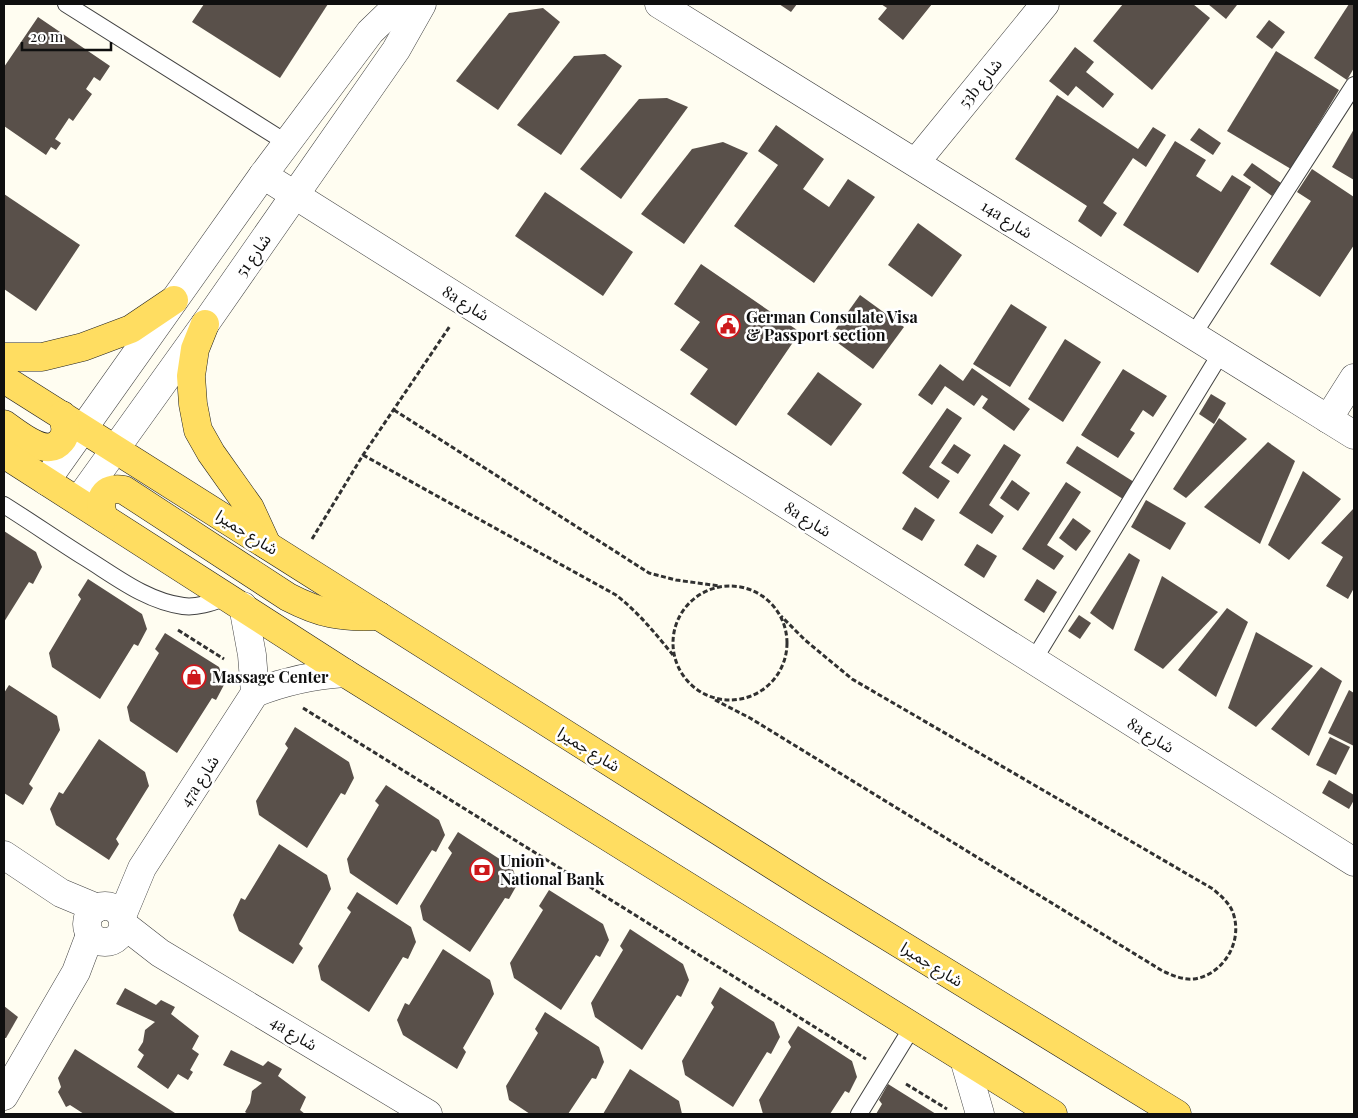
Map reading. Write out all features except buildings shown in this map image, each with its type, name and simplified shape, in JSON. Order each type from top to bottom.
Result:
[{"type":"main road","points":[[4,357],[42,356],[82,347],[131,329],[174,300]]},
{"type":"main road","points":[[205,324],[195,349],[191,376],[193,404],[198,430],[210,453],[250,508],[267,545]]},
{"type":"main road","name":"شارع جميرا","points":[[4,379],[817,893],[1177,1114]]},
{"type":"main road","points":[[4,424],[45,448],[54,447],[61,442],[66,433],[65,424],[72,422]]},
{"type":"main road","points":[[4,454],[346,673],[1053,1114]]},
{"type":"main road","points":[[104,518],[100,509],[101,499],[106,492],[115,488],[124,490],[288,597],[309,608],[332,615],[355,618],[379,616]]},
{"type":"street","points":[[46,481],[72,422],[174,300],[263,174],[370,32],[399,4]]},
{"type":"street","name":"شارع 51","points":[[78,501],[205,324],[396,50],[422,4]]},
{"type":"street","name":"14a شارع","points":[[659,4],[1354,435]]},
{"type":"street","name":"53b شارع","points":[[916,162],[1045,4]]},
{"type":"street","name":"8a شارع","points":[[263,174],[1354,862]]},
{"type":"street","points":[[1328,419],[1354,378]]},
{"type":"street","points":[[235,601],[252,655],[255,693],[300,678],[346,673]]},
{"type":"street","name":"47a شارع","points":[[4,1096],[76,972],[255,693]]},
{"type":"street","name":"4a شارع","points":[[4,855],[106,924],[160,953],[428,1114]]},
{"type":"street","points":[[964,1058],[980,1114]]},
{"type":"lane","points":[[66,4],[287,143]]},
{"type":"lane","points":[[1193,336],[1354,85]]},
{"type":"lane","points":[[1033,661],[1222,353]]},
{"type":"lane","points":[[4,505],[126,583],[164,602],[185,606],[235,601]]},
{"type":"lane","points":[[859,1114],[913,1026]]},
{"type":"path","points":[[296,564],[363,455],[466,303]]},
{"type":"path","points":[[363,455],[616,595],[636,612],[673,655],[681,675],[696,690],[750,718],[1161,970],[1176,978],[1193,979],[1209,974],[1223,964],[1232,949],[1236,933],[1234,916],[1226,900],[1213,890],[852,679],[805,640],[781,616],[766,597],[744,587],[676,580],[649,573],[394,410]]},
{"type":"path","points":[[673,655],[674,632],[682,611],[698,594],[720,586]]},
{"type":"path","points":[[715,700],[738,701],[758,694],[776,680],[786,660],[788,638],[781,616]]},
{"type":"path","points":[[170,625],[229,662]]},
{"type":"path","points":[[294,703],[948,1110],[950,1114]]},
{"type":"place","name":"German Consulate Visa & Passport section","points":[[728,326]]},
{"type":"place","name":"Massage Center","points":[[194,677]]},
{"type":"place","name":"Union National Bank","points":[[482,870]]}]
